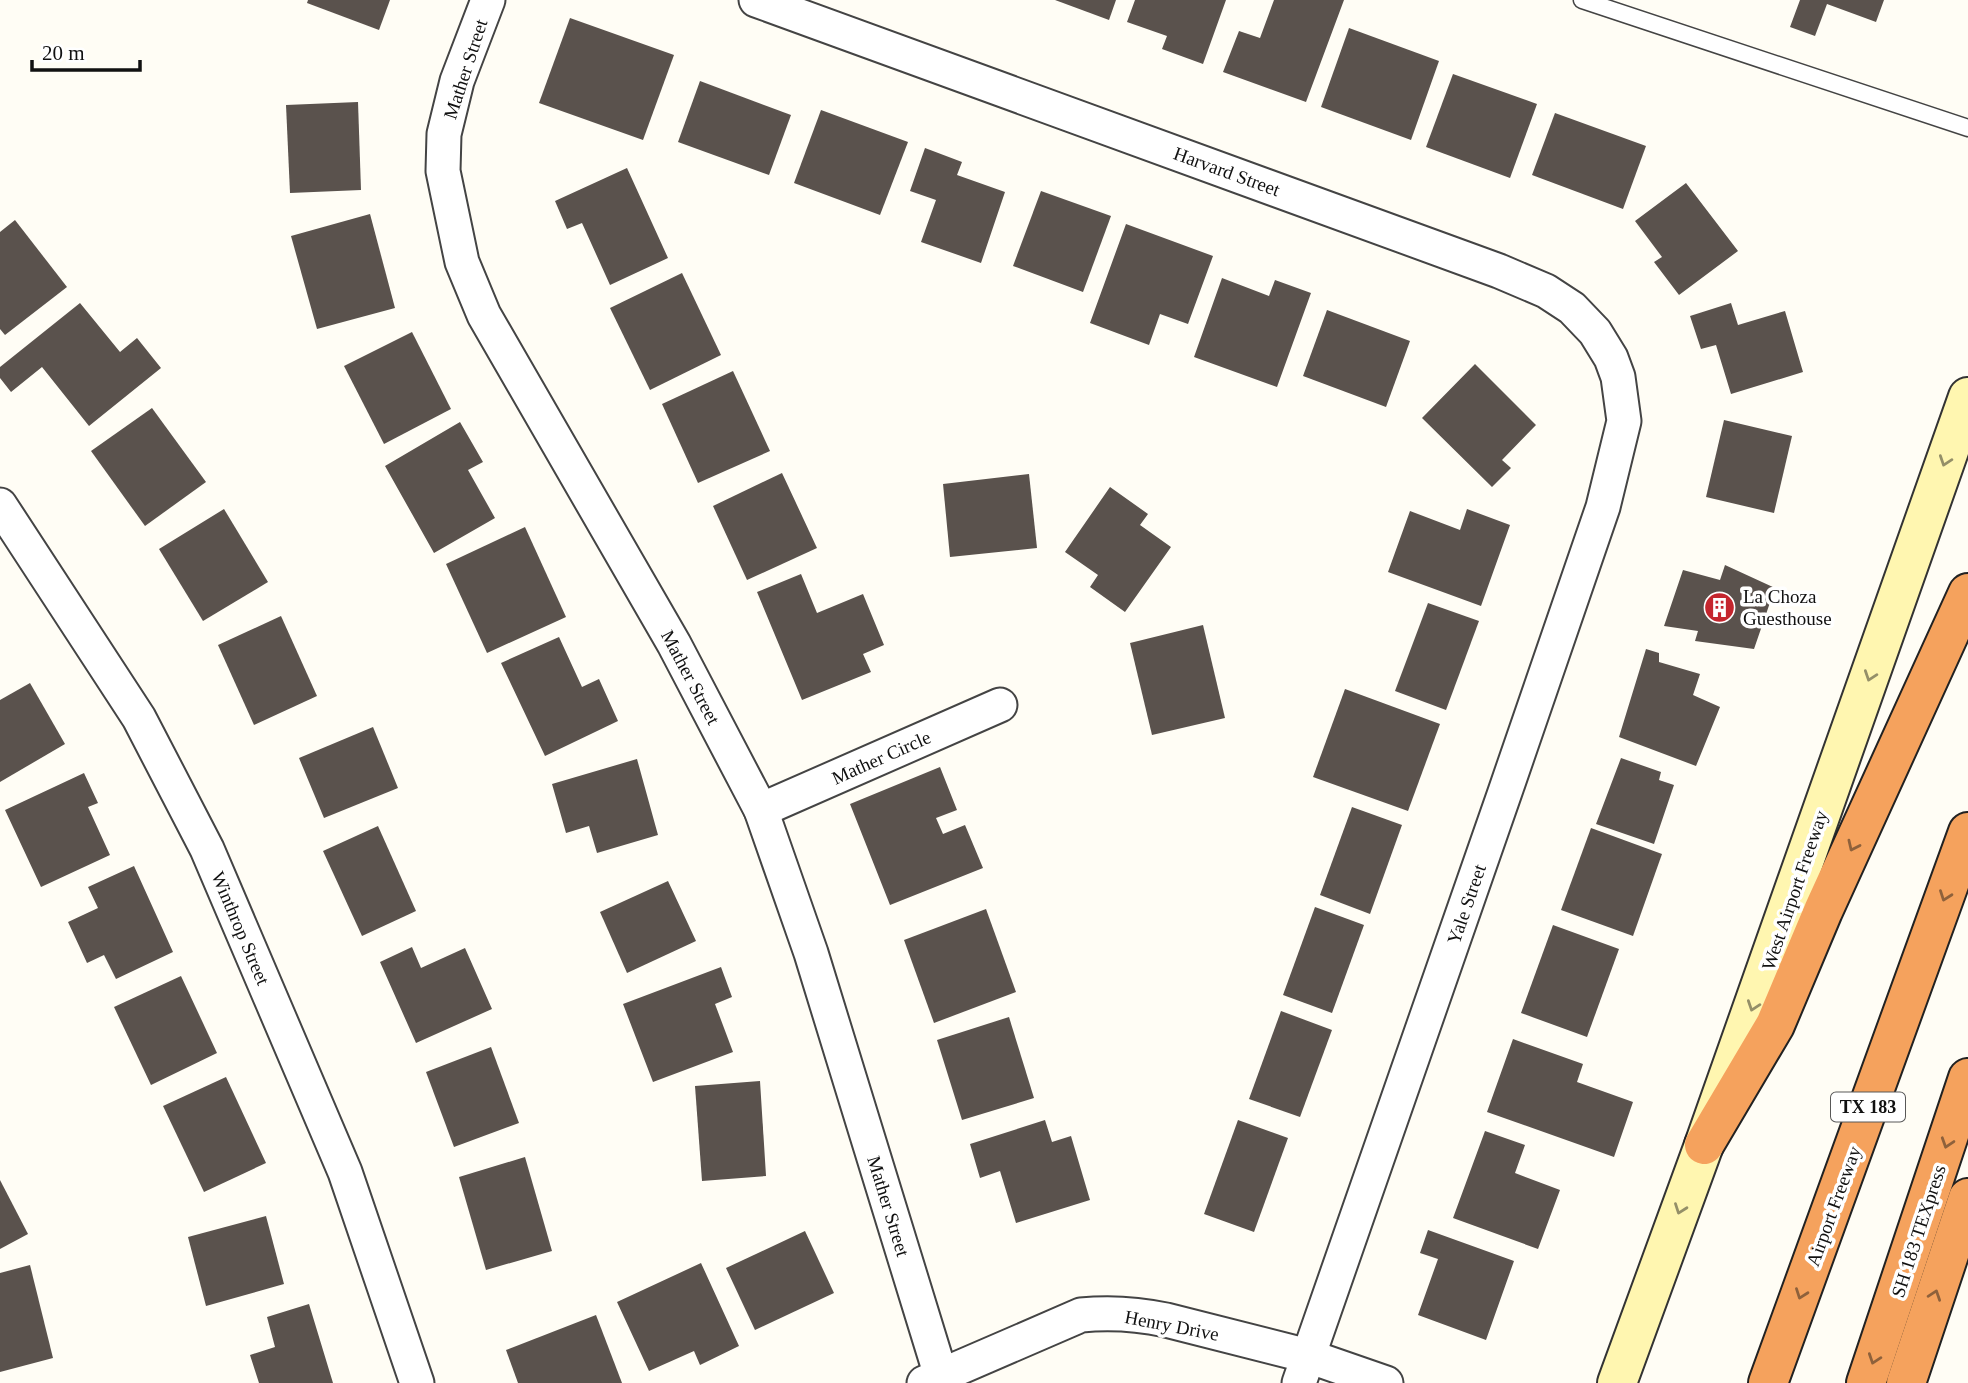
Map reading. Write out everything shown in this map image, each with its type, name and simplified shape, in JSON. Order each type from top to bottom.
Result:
[{"type":"highway","points":[[1704,1145],[1775,1025],[1823,911],[1968,593]]},
{"type":"highway","name":"Airport Freeway","points":[[1769,1383],[1968,832]]},
{"type":"highway","name":"SH 183 TEXpress","points":[[1866,1383],[1968,1078]]},
{"type":"highway","name":"SH 183 TEXpress","points":[[1906,1383],[1968,1198]]},
{"type":"street","name":"Mather Street","points":[[488,0],[457,80],[444,134],[443,172],[462,262],[484,315],[674,644],[761,810],[815,966],[932,1380]]},
{"type":"street","name":"Harvard Street","points":[[756,0],[1499,271],[1546,291],[1572,308],[1595,331],[1611,358],[1618,377],[1624,421]]},
{"type":"street","name":"West Airport Freeway","points":[[1617,1383],[1704,1145],[1968,397]]},
{"type":"street","name":"Yale Street","points":[[1303,1370],[1603,507],[1624,421]]},
{"type":"street","name":"Winthrop Street","points":[[0,505],[139,718],[207,849],[345,1172],[417,1383]]},
{"type":"street","name":"Mather Circle","points":[[761,810],[1000,705]]},
{"type":"street","name":"Henry Drive","points":[[932,1380],[1081,1315],[1101,1313],[1166,1320],[1303,1370],[1386,1383]]},
{"type":"lane","points":[[1582,0],[1968,128]]},
{"type":"building","points":[[308,0],[390,0],[379,30],[307,3]]},
{"type":"building","points":[[1055,0],[1116,0],[1109,20]]},
{"type":"building","points":[[1135,0],[1226,0],[1203,64],[1162,49],[1167,36],[1127,22]]},
{"type":"building","points":[[1274,0],[1344,0],[1306,102],[1223,72],[1239,31],[1260,38]]},
{"type":"building","points":[[1800,0],[1884,0],[1876,22],[1827,4],[1815,36],[1790,27]]},
{"type":"building","points":[[570,18],[674,55],[643,140],[539,103]]},
{"type":"building","points":[[1349,28],[1439,61],[1411,140],[1321,107]]},
{"type":"building","points":[[1453,74],[1537,104],[1510,178],[1426,147]]},
{"type":"building","points":[[700,81],[791,115],[769,175],[678,142]]},
{"type":"building","points":[[358,102],[361,190],[290,193],[286,105]]},
{"type":"building","points":[[821,110],[908,142],[880,215],[794,183]]},
{"type":"building","points":[[1555,113],[1646,146],[1623,209],[1532,175]]},
{"type":"building","points":[[925,148],[962,162],[957,175],[1005,192],[981,263],[921,242],[936,200],[910,191]]},
{"type":"building","points":[[627,168],[668,258],[610,285],[582,223],[567,229],[555,201]]},
{"type":"building","points":[[1686,183],[1738,251],[1679,295],[1654,262],[1662,257],[1635,221]]},
{"type":"building","points":[[1041,191],[1111,216],[1083,292],[1013,266]]},
{"type":"building","points":[[370,214],[395,308],[317,329],[291,236]]},
{"type":"building","points":[[15,220],[67,287],[5,335],[0,329],[0,232]]},
{"type":"building","points":[[1126,224],[1213,256],[1188,324],[1160,314],[1149,345],[1090,323]]},
{"type":"building","points":[[682,273],[721,355],[650,390],[610,308]]},
{"type":"building","points":[[1222,278],[1269,296],[1275,280],[1311,293],[1277,387],[1194,357]]},
{"type":"building","points":[[80,303],[120,352],[137,338],[161,368],[89,426],[42,367],[11,392],[0,378],[0,367]]},
{"type":"building","points":[[1731,303],[1738,325],[1785,311],[1803,372],[1731,394],[1716,345],[1701,349],[1690,316]]},
{"type":"building","points":[[1327,310],[1410,341],[1386,407],[1303,376]]},
{"type":"building","points":[[412,332],[451,409],[384,444],[344,366]]},
{"type":"building","points":[[1475,364],[1536,425],[1502,460],[1511,468],[1492,487],[1422,418]]},
{"type":"building","points":[[733,371],[770,451],[698,483],[662,404]]},
{"type":"building","points":[[152,408],[206,482],[145,526],[91,451]]},
{"type":"building","points":[[1724,420],[1792,436],[1774,513],[1706,497]]},
{"type":"building","points":[[460,422],[483,462],[468,470],[495,518],[434,553],[385,466]]},
{"type":"building","points":[[782,473],[817,548],[747,580],[713,506]]},
{"type":"building","points":[[1029,474],[1037,548],[950,557],[943,484]]},
{"type":"building","points":[[1110,487],[1148,514],[1140,525],[1171,547],[1125,612],[1090,587],[1098,575],[1065,552]]},
{"type":"building","points":[[224,509],[268,582],[203,621],[159,549]]},
{"type":"building","points":[[1467,509],[1510,525],[1481,606],[1388,572],[1410,511],[1460,530]]},
{"type":"building","points":[[525,527],[566,617],[487,653],[446,564]]},
{"type":"building","name":"La Choza Guesthouse","points":[[1725,565],[1775,588],[1754,649],[1695,641],[1698,631],[1664,626],[1683,570],[1720,580]]},
{"type":"building","points":[[801,574],[817,613],[863,594],[884,645],[863,654],[871,672],[802,700],[757,592]]},
{"type":"building","points":[[1428,603],[1479,621],[1446,710],[1395,691]]},
{"type":"building","points":[[281,616],[317,696],[254,725],[218,645]]},
{"type":"building","points":[[1203,625],[1225,718],[1152,735],[1130,643]]},
{"type":"building","points":[[559,637],[582,687],[599,679],[618,721],[545,756],[501,663]]},
{"type":"building","points":[[1646,649],[1659,653],[1659,662],[1700,674],[1693,695],[1720,707],[1696,766],[1619,737]]},
{"type":"building","points":[[30,683],[65,744],[0,782],[0,700]]},
{"type":"building","points":[[1345,689],[1440,724],[1408,811],[1313,777]]},
{"type":"building","points":[[373,727],[398,788],[324,818],[299,758]]},
{"type":"building","points":[[1621,758],[1661,772],[1659,780],[1674,785],[1654,844],[1596,824]]},
{"type":"building","points":[[637,759],[658,835],[597,853],[589,826],[566,833],[552,784]]},
{"type":"building","points":[[940,767],[957,810],[936,818],[943,834],[965,825],[983,868],[890,905],[850,804]]},
{"type":"building","points":[[84,773],[98,803],[88,807],[110,855],[41,887],[5,810]]},
{"type":"building","points":[[1352,807],[1402,825],[1370,914],[1320,895]]},
{"type":"building","points":[[378,826],[416,911],[362,936],[323,851]]},
{"type":"building","points":[[1591,828],[1662,854],[1633,936],[1561,910]]},
{"type":"building","points":[[134,866],[173,952],[116,979],[104,955],[87,963],[68,922],[98,908],[88,887]]},
{"type":"building","points":[[668,881],[696,941],[627,973],[600,912]]},
{"type":"building","points":[[1315,907],[1364,925],[1332,1013],[1283,995]]},
{"type":"building","points":[[986,909],[1016,992],[934,1023],[904,940]]},
{"type":"building","points":[[1553,925],[1619,949],[1587,1037],[1521,1013]]},
{"type":"building","points":[[412,947],[421,968],[465,948],[492,1009],[416,1043],[380,962]]},
{"type":"building","points":[[721,967],[732,997],[715,1004],[733,1052],[653,1082],[623,1004]]},
{"type":"building","points":[[181,976],[217,1053],[151,1085],[114,1007]]},
{"type":"building","points":[[1281,1011],[1332,1030],[1300,1117],[1249,1099]]},
{"type":"building","points":[[1009,1017],[1034,1098],[962,1120],[937,1040]]},
{"type":"building","points":[[1513,1039],[1583,1064],[1577,1082],[1633,1102],[1614,1157],[1487,1112]]},
{"type":"building","points":[[491,1047],[519,1123],[454,1147],[426,1072]]},
{"type":"building","points":[[226,1077],[266,1163],[204,1192],[163,1106]]},
{"type":"building","points":[[760,1081],[766,1176],[702,1181],[695,1086]]},
{"type":"building","points":[[1045,1120],[1052,1142],[1071,1136],[1090,1200],[1016,1223],[1000,1171],[980,1178],[970,1144]]},
{"type":"building","points":[[1238,1120],[1288,1138],[1254,1232],[1204,1214]]},
{"type":"building","points":[[1485,1131],[1525,1145],[1515,1173],[1560,1190],[1538,1249],[1453,1218]]},
{"type":"building","points":[[525,1157],[552,1251],[486,1270],[459,1177]]},
{"type":"building","points":[[0,1180],[28,1234],[0,1249]]},
{"type":"building","points":[[266,1216],[284,1284],[206,1306],[188,1237]]},
{"type":"building","points":[[1428,1230],[1514,1261],[1486,1340],[1418,1315],[1438,1259],[1420,1253]]},
{"type":"building","points":[[805,1231],[834,1293],[755,1330],[726,1268]]},
{"type":"building","points":[[701,1263],[739,1346],[700,1365],[694,1351],[649,1371],[617,1302]]},
{"type":"building","points":[[30,1265],[53,1358],[0,1372],[0,1273]]},
{"type":"building","points":[[309,1304],[333,1383],[259,1383],[250,1355],[275,1347],[267,1317]]},
{"type":"building","points":[[596,1315],[622,1383],[518,1383],[506,1350]]},
{"type":"place","name":"La Choza Guesthouse","points":[[1720,607]]}]
